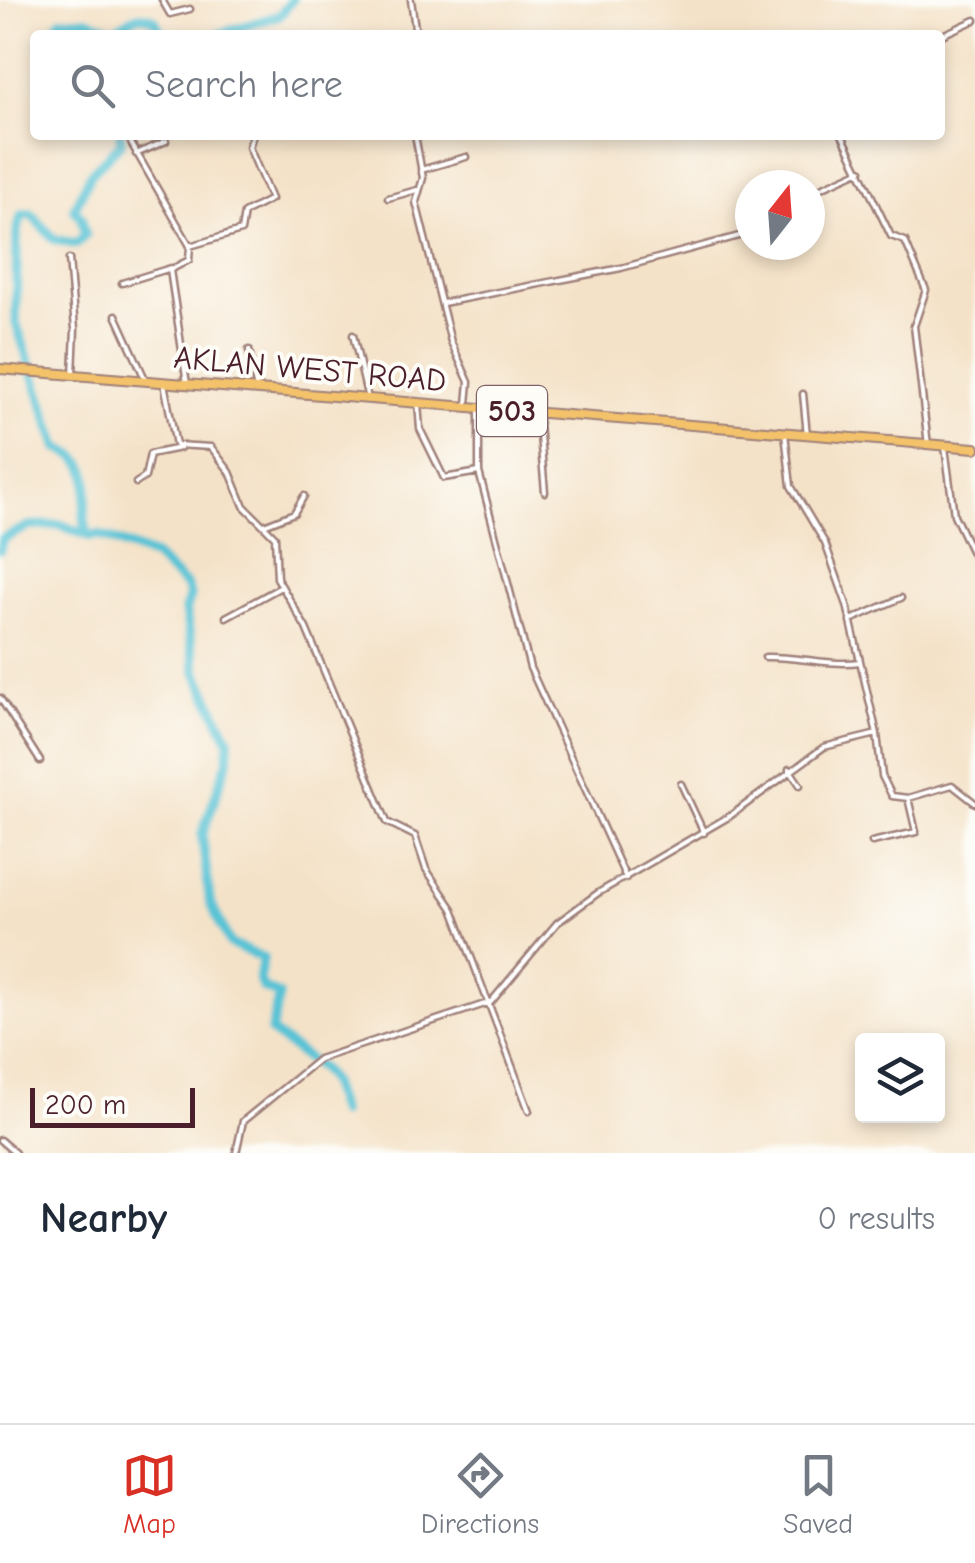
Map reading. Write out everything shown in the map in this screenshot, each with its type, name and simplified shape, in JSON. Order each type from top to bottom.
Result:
[{"type":"main road","name":"AKLAN WEST ROAD","points":[[0,370],[975,448]]},
{"type":"street","points":[[162,0],[170,14],[190,10]]},
{"type":"street","points":[[411,0],[415,30]]},
{"type":"street","points":[[945,34],[975,20]]},
{"type":"street","points":[[190,246],[241,231],[244,213],[270,200],[249,147],[251,140]]},
{"type":"street","points":[[416,140],[422,170],[416,202],[451,342],[468,382],[466,407]]},
{"type":"street","points":[[845,140],[891,236],[905,242],[925,286],[924,305],[914,326],[928,445]]},
{"type":"street","points":[[136,154],[166,141]]},
{"type":"street","points":[[122,283],[189,260],[190,246],[131,143]]},
{"type":"street","points":[[422,170],[466,156]]},
{"type":"street","points":[[825,186],[861,170]]},
{"type":"street","points":[[388,198],[417,190]]},
{"type":"street","points":[[443,303],[621,268],[735,237]]},
{"type":"street","points":[[69,259],[73,375]]},
{"type":"street","points":[[171,268],[187,384]]},
{"type":"street","points":[[116,315],[146,381]]},
{"type":"street","points":[[353,335],[368,399]]},
{"type":"street","points":[[249,350],[257,390]]},
{"type":"street","points":[[164,383],[173,438],[180,448]]},
{"type":"street","points":[[803,394],[807,434]]},
{"type":"street","points":[[418,403],[420,429],[444,478],[480,472]]},
{"type":"street","points":[[478,408],[480,472],[530,668],[626,878]]},
{"type":"street","points":[[538,413],[544,492]]},
{"type":"street","points":[[784,433],[791,486],[825,543],[850,620],[878,734],[882,776],[892,796],[908,798],[952,785],[975,803]]},
{"type":"street","points":[[945,446],[954,515],[975,560]]},
{"type":"street","points":[[136,483],[145,477],[150,454],[211,447],[230,472],[244,506],[274,537],[281,587],[306,628],[387,822],[415,836],[426,869],[452,909],[491,1002],[529,1111]]},
{"type":"street","points":[[264,525],[294,513],[304,496]]},
{"type":"street","points":[[226,616],[281,587]]},
{"type":"street","points":[[850,620],[901,598]]},
{"type":"street","points":[[765,656],[801,657],[834,665],[860,662]]},
{"type":"street","points":[[0,698],[40,761]]},
{"type":"street","points":[[236,1153],[244,1121],[319,1058],[491,1002],[558,924],[626,878],[704,833],[824,747],[878,734]]},
{"type":"street","points":[[789,769],[800,785]]},
{"type":"street","points":[[681,784],[704,833]]},
{"type":"street","points":[[872,842],[916,832],[908,798]]},
{"type":"street","points":[[0,1140],[15,1153]]},
{"type":"waterway","points":[[233,30],[280,15],[292,0]]},
{"type":"waterway","points":[[113,30],[141,16],[154,19],[160,30]]},
{"type":"waterway","points":[[55,30],[61,20],[86,20],[113,30]]},
{"type":"waterway","points":[[89,535],[85,523],[87,476],[74,456],[58,448],[16,323],[17,230],[22,215],[31,214],[54,239],[76,244],[85,235],[81,217],[74,209],[91,173],[121,140]]},
{"type":"waterway","points":[[0,550],[2,539],[29,526],[61,525],[154,556],[187,587],[190,596],[185,610],[196,671],[229,740],[228,760],[202,835],[210,902],[230,944],[263,958],[259,979],[263,988],[279,995],[271,1032],[320,1068],[330,1081],[340,1113]]}]
